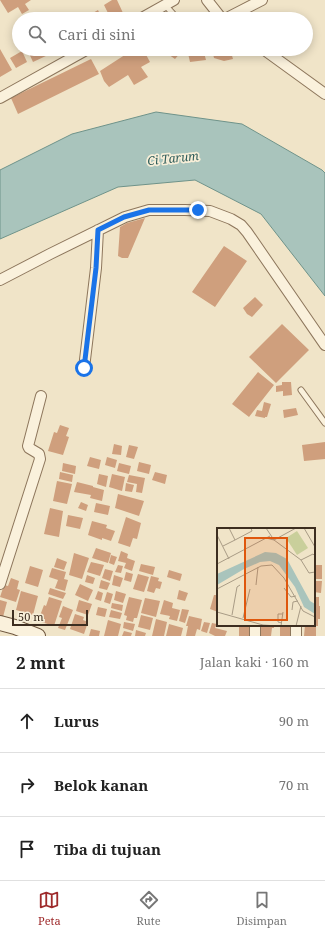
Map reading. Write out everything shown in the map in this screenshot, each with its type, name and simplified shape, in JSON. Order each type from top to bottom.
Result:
[{"type":"street","points":[[207,0],[218,12]]},
{"type":"street","points":[[238,12],[262,0]]},
{"type":"street","points":[[152,12],[169,2]]},
{"type":"street","points":[[0,98],[75,56]]},
{"type":"street","points":[[273,56],[325,94]]},
{"type":"street","points":[[0,280],[124,217],[154,209],[210,211],[241,225],[325,345]]},
{"type":"street","points":[[84,368],[96,268],[98,230]]},
{"type":"street","points":[[0,584],[40,459],[39,454],[28,446],[42,396]]},
{"type":"street","points":[[0,624],[14,632],[38,636]]},
{"type":"lane","points":[[169,2],[174,12]]},
{"type":"lane","points":[[301,390],[325,423]]},
{"type":"water","name":"Ci Tarum","points":[[156,112],[242,124],[325,173],[325,296],[261,214],[195,180],[118,187],[0,239],[0,170],[72,134]]},
{"type":"building","points":[[0,0],[31,0],[25,4],[29,10],[26,12],[21,12],[18,7],[8,13]]},
{"type":"building","points":[[112,0],[117,0],[123,12],[108,12],[104,5]]},
{"type":"building","points":[[0,49],[12,70],[0,77]]},
{"type":"building","points":[[13,56],[24,56],[27,62],[16,68],[10,58]]},
{"type":"building","points":[[30,56],[46,56],[33,62]]},
{"type":"building","points":[[123,56],[147,56],[150,62],[141,67],[148,77],[134,85],[128,75],[109,87],[104,81],[100,71]]},
{"type":"building","points":[[171,56],[178,56],[175,59]]},
{"type":"building","points":[[189,56],[205,56],[206,60],[190,62]]},
{"type":"building","points":[[214,56],[232,56],[233,59],[224,61],[214,58]]},
{"type":"building","points":[[91,59],[99,74],[18,114],[11,98]]},
{"type":"building","points":[[145,218],[128,258],[118,256],[120,227],[127,223]]},
{"type":"building","points":[[224,246],[247,261],[215,307],[192,292]]},
{"type":"building","points":[[255,297],[263,305],[252,317],[247,314],[243,308]]},
{"type":"building","points":[[282,324],[309,350],[276,383],[249,357]]},
{"type":"building","points":[[258,372],[274,385],[249,417],[232,404]]},
{"type":"building","points":[[282,382],[291,382],[292,395],[283,396],[283,391],[276,392],[276,386],[282,385]]},
{"type":"building","points":[[264,402],[271,404],[267,417],[255,416],[257,410],[262,411]]},
{"type":"building","points":[[296,408],[298,415],[284,418],[283,410]]},
{"type":"building","points":[[60,425],[69,428],[66,436],[69,437],[63,455],[48,451],[54,432],[57,433]]},
{"type":"building","points":[[325,442],[325,459],[304,461],[302,445]]},
{"type":"building","points":[[114,444],[122,446],[121,455],[112,454]]},
{"type":"building","points":[[129,445],[138,447],[134,459],[126,457]]},
{"type":"building","points":[[90,457],[101,460],[99,469],[87,466]]},
{"type":"building","points":[[107,457],[117,460],[115,468],[105,465]]},
{"type":"building","points":[[139,462],[151,465],[149,474],[137,471]]},
{"type":"building","points":[[63,463],[76,466],[75,474],[62,471]]},
{"type":"building","points":[[119,463],[131,466],[129,474],[117,471]]},
{"type":"building","points":[[60,472],[73,475],[72,482],[59,479]]},
{"type":"building","points":[[155,472],[167,475],[165,484],[152,480]]},
{"type":"building","points":[[99,474],[108,476],[106,487],[97,484]]},
{"type":"building","points":[[112,474],[125,477],[122,491],[109,487]]},
{"type":"building","points":[[129,475],[145,478],[142,493],[136,492],[137,484],[127,482]]},
{"type":"building","points":[[57,481],[72,484],[67,504],[53,501]]},
{"type":"building","points":[[77,482],[104,490],[102,501],[90,498],[91,495],[74,492]]},
{"type":"building","points":[[126,483],[134,485],[132,492],[125,491]]},
{"type":"building","points":[[118,494],[144,501],[139,516],[115,508]]},
{"type":"building","points":[[81,502],[88,505],[86,511],[78,508]]},
{"type":"building","points":[[96,503],[110,506],[108,515],[94,512]]},
{"type":"building","points":[[50,508],[63,511],[59,537],[44,534]]},
{"type":"building","points":[[68,515],[83,518],[80,529],[66,526]]},
{"type":"building","points":[[126,517],[141,523],[137,539],[133,538],[130,547],[118,543]]},
{"type":"building","points":[[92,521],[107,525],[106,528],[115,531],[111,541],[102,538],[102,540],[88,535]]},
{"type":"building","points":[[96,548],[111,553],[108,563],[92,558]]},
{"type":"building","points":[[121,551],[128,554],[127,558],[135,561],[132,571],[124,568],[126,563],[118,561]]},
{"type":"building","points":[[74,553],[89,558],[82,579],[69,575]]},
{"type":"building","points":[[111,555],[117,557],[114,565],[109,563]]},
{"type":"building","points":[[57,558],[67,562],[64,570],[54,567]]},
{"type":"building","points":[[91,562],[104,565],[100,576],[87,572]]},
{"type":"building","points":[[141,564],[155,567],[153,575],[139,571]]},
{"type":"building","points":[[118,565],[123,566],[121,573],[115,572]]},
{"type":"building","points":[[315,565],[322,565],[322,579],[315,579]]},
{"type":"building","points":[[30,566],[43,570],[38,587],[25,583]]},
{"type":"building","points":[[52,568],[66,572],[64,579],[68,580],[65,591],[55,588],[58,580],[49,577]]},
{"type":"building","points":[[105,569],[113,571],[110,581],[102,578]]},
{"type":"building","points":[[169,570],[182,574],[180,581],[167,577]]},
{"type":"building","points":[[126,572],[133,574],[131,582],[124,580]]},
{"type":"building","points":[[138,574],[149,577],[144,592],[133,589]]},
{"type":"building","points":[[87,575],[95,578],[93,584],[85,582]]},
{"type":"building","points":[[114,575],[123,578],[120,587],[112,585]]},
{"type":"building","points":[[151,576],[159,578],[158,581],[162,582],[160,589],[156,588],[154,593],[147,591]]},
{"type":"building","points":[[11,578],[19,581],[17,589],[20,590],[16,602],[0,597],[4,585],[8,586]]},
{"type":"building","points":[[101,580],[110,583],[107,590],[99,588]]},
{"type":"building","points":[[315,581],[322,581],[321,593],[315,592]]},
{"type":"building","points":[[80,584],[93,590],[88,601],[75,595]]},
{"type":"building","points":[[50,588],[66,593],[63,599],[48,594]]},
{"type":"building","points":[[179,590],[188,593],[185,601],[177,599]]},
{"type":"building","points":[[21,591],[38,596],[33,615],[16,610]]},
{"type":"building","points":[[98,591],[103,593],[101,601],[95,599]]},
{"type":"building","points":[[116,591],[126,594],[123,603],[114,600]]},
{"type":"building","points":[[107,592],[113,594],[110,604],[104,602]]},
{"type":"building","points":[[214,595],[217,595],[217,612],[210,609]]},
{"type":"building","points":[[49,597],[62,601],[54,626],[38,621],[44,605],[46,606]]},
{"type":"building","points":[[129,597],[142,600],[137,618],[134,618],[133,622],[126,620],[127,616],[124,615]]},
{"type":"building","points":[[315,597],[319,597],[320,619],[318,619],[318,626],[316,626],[316,636],[304,636],[305,626],[315,626]]},
{"type":"building","points":[[145,598],[160,601],[156,617],[141,613]]},
{"type":"building","points":[[0,600],[7,602],[3,617],[0,616]]},
{"type":"building","points":[[79,600],[92,604],[88,615],[76,611]]},
{"type":"building","points":[[164,600],[173,603],[172,608],[180,610],[177,621],[169,619],[170,616],[160,614]]},
{"type":"building","points":[[112,603],[123,605],[122,611],[111,608]]},
{"type":"building","points":[[63,606],[73,610],[65,630],[58,628],[62,618],[59,617]]},
{"type":"building","points":[[98,607],[107,609],[105,617],[96,615]]},
{"type":"building","points":[[182,609],[189,610],[185,623],[179,621]]},
{"type":"building","points":[[111,610],[122,613],[120,619],[109,617]]},
{"type":"building","points":[[75,614],[84,617],[83,620],[88,622],[84,634],[70,629]]},
{"type":"building","points":[[141,615],[153,618],[150,630],[138,627]]},
{"type":"building","points":[[189,616],[202,619],[200,630],[197,629],[195,636],[186,636],[188,626],[186,626]]},
{"type":"building","points":[[156,619],[167,622],[164,636],[152,636]]},
{"type":"building","points":[[108,620],[121,624],[118,636],[104,636]]},
{"type":"building","points":[[124,622],[135,624],[133,631],[123,628]]},
{"type":"building","points":[[204,622],[210,623],[207,633],[201,631]]},
{"type":"building","points":[[212,623],[217,624],[215,628],[227,631],[225,636],[215,636],[209,633]]},
{"type":"building","points":[[169,624],[183,628],[181,636],[166,636]]},
{"type":"building","points":[[239,626],[251,626],[252,636],[239,636]]},
{"type":"building","points":[[260,626],[274,626],[274,628],[272,628],[271,636],[260,636]]},
{"type":"building","points":[[280,626],[292,626],[292,636],[280,636]]},
{"type":"building","points":[[91,629],[100,631],[99,636],[89,636]]},
{"type":"building","points":[[136,630],[146,633],[145,636],[135,636]]},
{"type":"building","points":[[124,631],[132,633],[131,636],[122,636]]},
{"type":"route","points":[[84,368],[96,268],[98,230],[124,217],[149,210],[198,210]]}]
